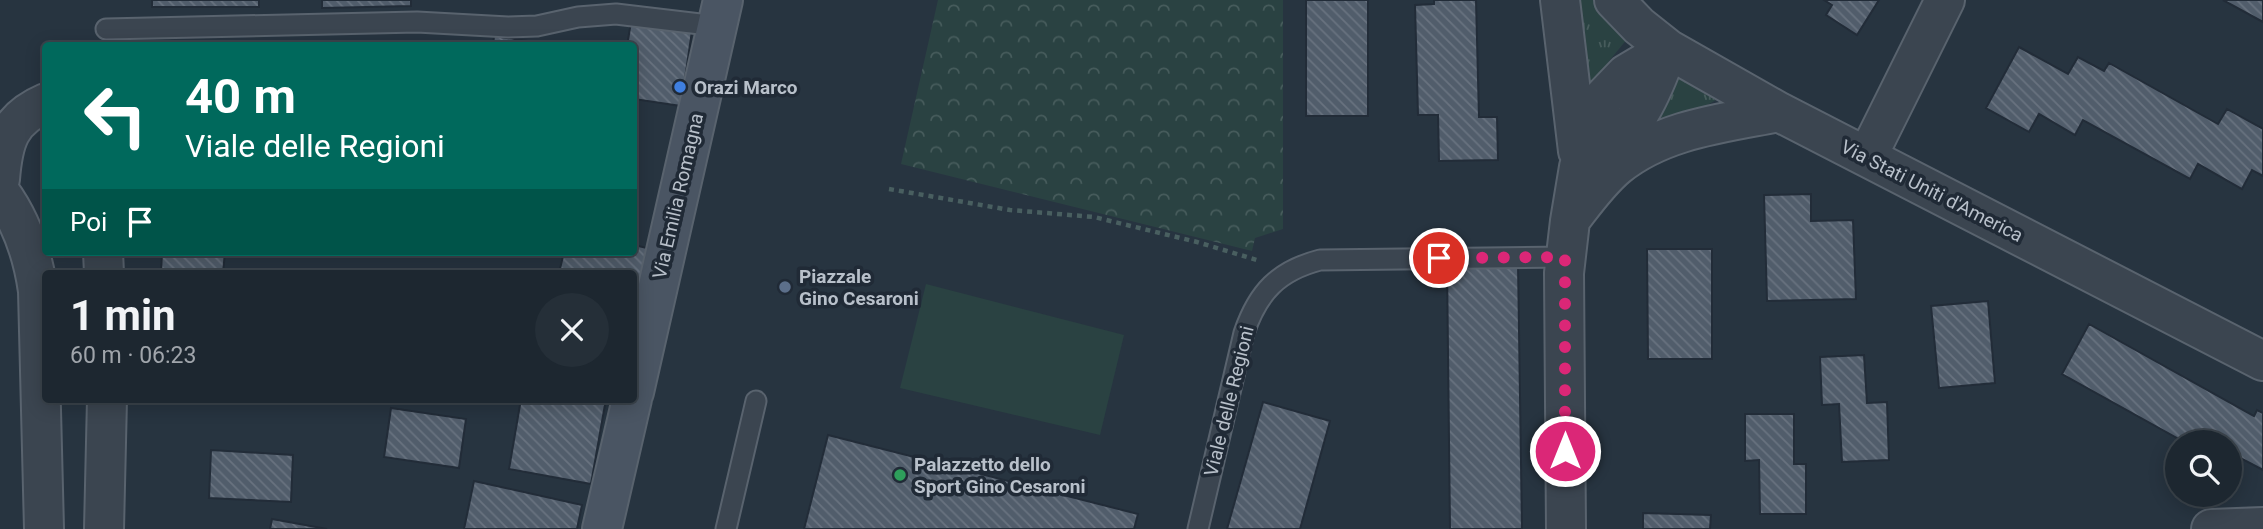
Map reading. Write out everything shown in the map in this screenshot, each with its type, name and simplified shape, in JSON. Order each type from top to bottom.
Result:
[{"type":"main road","name":"Via Emilia Romagna","points":[[637,379],[720,13]]},
{"type":"main road","points":[[603,529],[631,403]]},
{"type":"street","points":[[1560,0],[1579,167],[1567,239],[1566,529]]},
{"type":"street","name":"Via Stati Uniti d'America","points":[[1614,0],[1639,26],[1668,49],[1779,111],[2263,361]]},
{"type":"street","points":[[1867,157],[1945,0]]},
{"type":"street","points":[[1579,167],[1601,155],[1630,128],[1658,78],[1668,49]]},
{"type":"street","points":[[0,99],[42,102]]},
{"type":"street","points":[[0,178],[4,145],[13,125],[42,104]]},
{"type":"street","points":[[1567,239],[1606,176],[1638,151],[1693,130],[1779,111]]},
{"type":"street","points":[[0,192],[22,230],[33,263],[38,291],[44,529]]},
{"type":"street","points":[[104,529],[107,403]]},
{"type":"street","points":[[2211,529],[2263,527]]},
{"type":"lane","points":[[106,29],[417,22],[508,27],[537,26],[578,17],[616,14],[720,13]]},
{"type":"lane","name":"Viale delle Regioni","points":[[1198,529],[1249,318],[1271,284],[1307,264],[1567,239]]},
{"type":"lane","points":[[726,529],[756,401]]},
{"type":"path","points":[[889,189],[1010,210],[1094,216],[1196,242],[1291,271]]},
{"type":"green space","points":[[938,0],[1283,0],[1283,229],[1255,238],[1252,251],[901,164]]},
{"type":"green space","points":[[1576,0],[1603,0],[1628,38],[1609,61],[1578,117]]},
{"type":"green space","points":[[1671,74],[1716,100],[1653,136],[1643,125]]},
{"type":"green space","points":[[926,284],[1124,335],[1100,435],[900,388]]},
{"type":"building","points":[[152,0],[259,0],[259,7],[152,7]]},
{"type":"building","points":[[322,0],[411,0],[411,6],[322,8]]},
{"type":"building","points":[[1306,0],[1368,0],[1368,116],[1306,116]]},
{"type":"building","points":[[1434,0],[1476,0],[1479,117],[1497,117],[1498,160],[1439,161],[1438,115],[1418,115],[1415,5],[1434,4]]},
{"type":"building","points":[[1824,0],[1879,0],[1857,35],[1826,15],[1832,5]]},
{"type":"building","points":[[2223,0],[2263,0],[2263,22]]},
{"type":"building","points":[[631,22],[692,31],[681,106],[637,99],[637,42],[628,42]]},
{"type":"building","points":[[494,36],[534,42],[493,42]]},
{"type":"building","points":[[2019,47],[2068,74],[2078,57],[2104,71],[2109,63],[2218,124],[2227,109],[2263,129],[2263,176],[2252,170],[2242,189],[2198,164],[2190,179],[2083,120],[2075,135],[2039,114],[2029,132],[1986,108]]},
{"type":"building","points":[[1811,194],[1811,221],[1853,220],[1856,299],[1767,301],[1764,195]]},
{"type":"building","points":[[637,246],[647,248],[637,296],[637,270],[560,270],[563,256],[637,256]]},
{"type":"building","points":[[1647,249],[1712,249],[1712,359],[1648,359]]},
{"type":"building","points":[[162,256],[225,256],[223,270],[161,270]]},
{"type":"building","points":[[1518,263],[1522,529],[1450,529],[1447,264]]},
{"type":"building","points":[[1988,301],[1995,383],[1939,388],[1931,306]]},
{"type":"building","points":[[2089,324],[2254,416],[2257,410],[2263,413],[2263,470],[2242,459],[2242,430],[2165,431],[2062,374]]},
{"type":"building","points":[[1864,355],[1867,403],[1887,402],[1889,460],[1842,462],[1839,404],[1822,405],[1820,357]]},
{"type":"building","points":[[1263,402],[1330,421],[1300,529],[1227,529]]},
{"type":"building","points":[[520,403],[605,403],[591,484],[509,469]]},
{"type":"building","points":[[391,408],[466,419],[459,468],[384,457]]},
{"type":"building","points":[[1745,414],[1794,414],[1794,464],[1806,464],[1806,514],[1760,514],[1759,460],[1745,461]]},
{"type":"building","name":"Palazzetto dello Sport Gino Cesaroni","points":[[828,435],[1138,514],[1134,529],[804,529]]},
{"type":"building","points":[[211,450],[293,455],[291,502],[209,498]]},
{"type":"building","points":[[474,481],[582,505],[577,529],[464,529]]},
{"type":"building","points":[[1643,513],[1711,515],[1710,529],[1643,529]]},
{"type":"building","points":[[272,519],[327,529],[270,529]]},
{"type":"place","name":"Orazi Marco","points":[[680,87]]},
{"type":"place","name":"Piazzale Gino Cesaroni","points":[[785,287]]},
{"type":"place","name":"Palazzetto dello Sport Gino Cesaroni","points":[[900,475]]},
{"type":"route","points":[[1439,258],[1565,257],[1565,451]]}]
